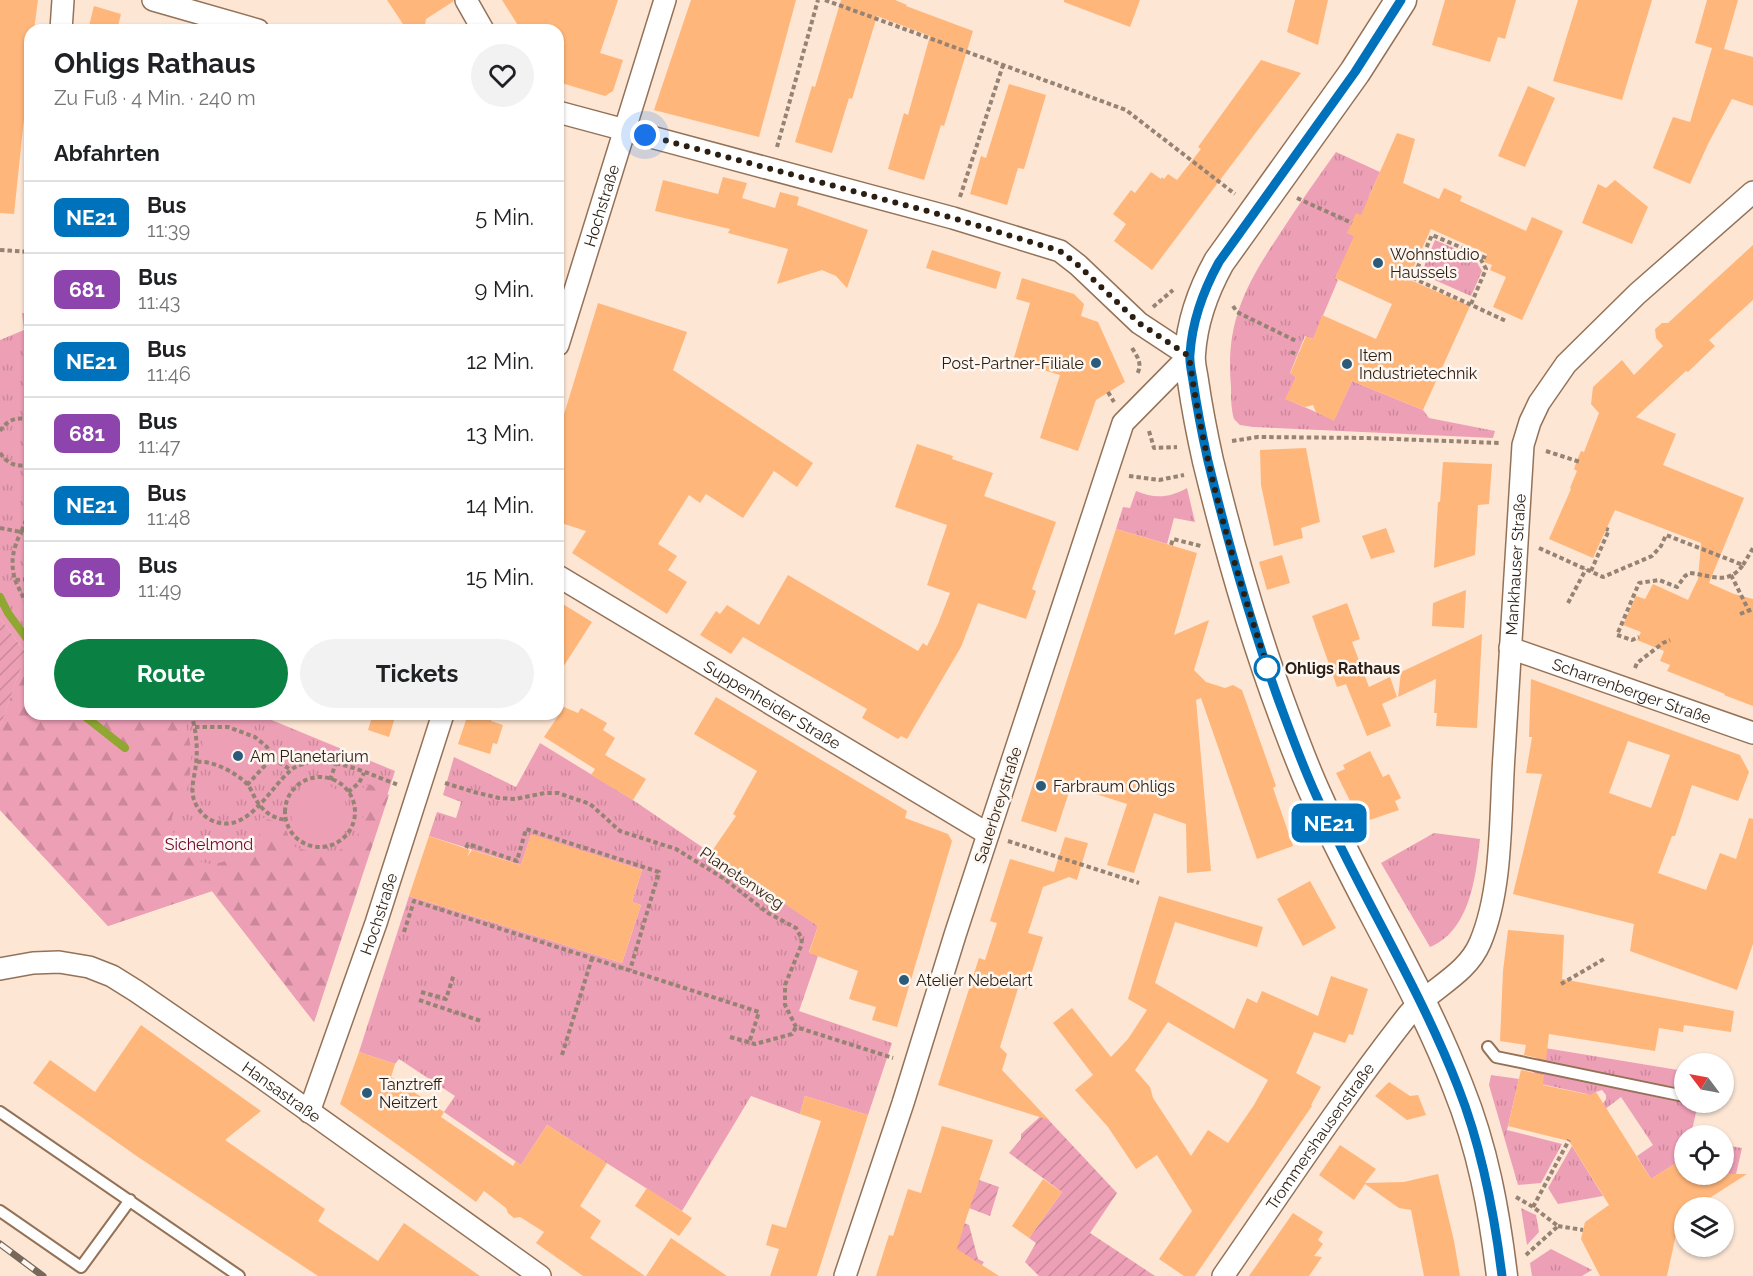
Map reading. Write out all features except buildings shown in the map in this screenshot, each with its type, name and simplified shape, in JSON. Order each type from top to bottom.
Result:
[{"type":"main road","points":[[1401,0],[1355,72],[1219,262],[1202,297],[1189,356],[1196,404],[1217,497],[1239,582],[1276,694],[1315,795],[1421,1002],[1458,1087],[1484,1163],[1495,1221],[1512,1266]]},
{"type":"street","points":[[61,24],[63,0]]},
{"type":"street","points":[[153,0],[237,24]]},
{"type":"street","points":[[466,0],[480,24]]},
{"type":"street","name":"Hochstraße","points":[[564,325],[665,0]]},
{"type":"street","points":[[564,114],[953,218],[1060,251],[1139,323],[1189,356]]},
{"type":"street","name":"Mankhauser Straße","points":[[1421,1002],[1442,986],[1472,956],[1479,945],[1488,920],[1496,881],[1516,538],[1523,445],[1530,422],[1539,403],[1566,364],[1637,294],[1753,192]]},
{"type":"street","name":"Sauerbreystraße","points":[[845,1276],[1123,423],[1189,356]]},
{"type":"street","name":"Suppenheider Straße","points":[[564,580],[988,834]]},
{"type":"street","name":"Scharrenberger Straße","points":[[1510,648],[1753,733]]},
{"type":"street","name":"Hochstraße","points":[[309,1112],[376,923],[441,720]]},
{"type":"street","name":"Hansastraße","points":[[0,969],[33,963],[59,962],[90,967],[112,976],[214,1045],[540,1276]]},
{"type":"street","name":"Trommershausenstraße","points":[[1223,1276],[1353,1089],[1410,1013],[1421,1002]]},
{"type":"lane","points":[[1488,1047],[1496,1057],[1674,1094]]},
{"type":"lane","points":[[0,1112],[239,1276]]},
{"type":"lane","points":[[0,1211],[81,1267],[130,1200]]},
{"type":"path","points":[[771,168],[818,0]]},
{"type":"path","points":[[825,0],[1126,110],[1237,195]]},
{"type":"path","points":[[953,218],[1003,65]]},
{"type":"path","points":[[1296,198],[1352,223]]},
{"type":"path","points":[[1486,258],[1432,235],[1413,278],[1506,321]]},
{"type":"path","points":[[0,250],[24,252]]},
{"type":"path","points":[[1471,304],[1486,269],[1479,255]]},
{"type":"path","points":[[1150,309],[1173,290]]},
{"type":"path","points":[[1233,306],[1238,312],[1296,340]]},
{"type":"path","points":[[1127,339],[1139,359],[1140,369],[1134,379]]},
{"type":"path","points":[[1291,352],[1298,355]]},
{"type":"path","points":[[1108,392],[1114,402],[1120,394]]},
{"type":"path","points":[[0,431],[10,421],[17,418],[24,419]]},
{"type":"path","points":[[1142,423],[1149,431],[1154,448],[1181,446]]},
{"type":"path","points":[[1232,441],[1258,437],[1366,438],[1499,442],[1523,445]]},
{"type":"path","points":[[1547,451],[1581,462]]},
{"type":"path","points":[[0,453],[6,461],[13,465],[24,465]]},
{"type":"path","points":[[1108,471],[1150,480],[1187,475]]},
{"type":"path","points":[[24,525],[12,558],[15,580],[24,599]]},
{"type":"path","points":[[0,528],[24,533]]},
{"type":"path","points":[[1568,603],[1609,530],[1606,529]]},
{"type":"path","points":[[1516,538],[1604,577],[1652,556],[1661,546],[1666,535],[1743,565]]},
{"type":"path","points":[[1171,545],[1173,539],[1203,547]]},
{"type":"path","points":[[1639,637],[1632,640],[1617,635],[1639,583],[1659,580],[1677,587],[1690,573],[1716,578],[1731,575],[1739,570],[1753,548]]},
{"type":"path","points":[[1731,575],[1751,610],[1740,614]]},
{"type":"path","points":[[15,580],[24,579]]},
{"type":"path","points":[[1657,586],[1659,580]]},
{"type":"path","points":[[1626,688],[1637,663],[1670,640]]},
{"type":"path","points":[[193,720],[196,762],[193,798],[208,819],[224,824],[246,818],[291,770],[312,762],[330,762],[419,791]]},
{"type":"path","points":[[195,727],[228,727],[255,737],[267,747],[272,758],[291,770]]},
{"type":"path","points":[[247,784],[272,758]]},
{"type":"path","points":[[196,762],[210,762],[237,776],[247,784],[259,805],[272,816],[286,820]]},
{"type":"path","points":[[330,780],[336,764]]},
{"type":"path","points":[[348,792],[359,783],[364,773]]},
{"type":"path","points":[[320,778],[339,784],[348,792],[354,806],[354,819],[350,831],[336,843],[318,847],[306,844],[295,836],[286,820],[285,813],[288,800],[295,788],[307,780],[320,778]]},
{"type":"path","name":"Planetenweg","points":[[419,791],[437,796],[441,782],[499,798],[515,799],[558,793],[590,804],[620,831],[676,849],[711,870],[743,892],[768,914],[796,928],[800,933],[801,946],[785,985],[785,1005],[796,1027]]},
{"type":"path","points":[[466,848],[468,844],[517,861],[526,829],[659,872],[630,970]]},
{"type":"path","points":[[988,834],[1139,883]]},
{"type":"path","points":[[404,932],[414,901],[759,1012],[749,1042]]},
{"type":"path","points":[[562,1055],[592,958]]},
{"type":"path","points":[[1561,984],[1604,959]]},
{"type":"path","points":[[421,992],[446,999],[454,974]]},
{"type":"path","points":[[419,1000],[481,1021]]},
{"type":"path","points":[[730,1037],[755,1044],[792,1034],[796,1027],[888,1056]]},
{"type":"path","points":[[1533,1207],[1569,1140]]},
{"type":"path","points":[[1512,1196],[1533,1207],[1558,1226],[1583,1230]]},
{"type":"path","points":[[1512,1266],[1558,1226]]},
{"type":"green space","points":[[1336,152],[1380,172],[1363,217],[1348,233],[1356,237],[1335,278],[1338,280],[1313,339],[1305,336],[1290,373],[1296,377],[1286,399],[1334,420],[1352,381],[1423,410],[1429,418],[1495,431],[1493,438],[1253,427],[1240,425],[1234,419],[1231,403],[1231,343],[1241,305],[1248,287],[1269,251]]},
{"type":"green space","points":[[1435,240],[1474,257],[1482,271],[1471,296],[1421,274]]},
{"type":"green space","points":[[24,330],[24,650],[0,618],[0,340]]},
{"type":"green space","points":[[1187,488],[1195,522],[1174,518],[1167,544],[1116,529],[1123,507],[1130,508],[1136,491],[1162,496]]},
{"type":"green space","points":[[0,618],[24,650],[24,659],[0,727]]},
{"type":"green space","name":"Sichelmond","points":[[24,659],[24,720],[272,720],[395,771],[314,1022],[212,891],[108,926],[0,810],[0,727]]},
{"type":"green space","points":[[24,659],[24,720],[185,720],[191,766],[186,793],[174,811],[172,826],[177,841],[188,854],[194,859],[210,864],[221,862],[237,851],[251,858],[259,839],[260,817],[284,824],[292,846],[326,857],[340,850],[357,836],[365,811],[358,791],[369,784],[389,795],[314,1022],[212,891],[108,926],[0,810],[0,727]]},
{"type":"green space","name":"Am Planetarium","points":[[204,720],[230,723],[246,728],[260,736],[273,749],[273,759],[239,796],[240,789],[236,779],[222,775],[213,783],[215,771],[213,767],[208,764],[201,767]]},
{"type":"green space","points":[[540,743],[633,800],[818,926],[809,952],[818,956],[799,1011],[892,1043],[868,1115],[805,1096],[800,1114],[751,1096],[682,1211],[547,1125],[521,1165],[444,1112],[455,1096],[399,1059],[395,1064],[359,1052],[409,896],[622,963],[641,905],[632,902],[642,870],[531,835],[521,865],[429,836],[437,812],[456,818],[461,802],[443,795],[454,757],[516,787]]},
{"type":"green space","name":"Am Planetarium","points":[[313,784],[325,784],[335,788],[343,796],[347,812],[343,828],[335,836],[325,840],[313,840],[303,836],[295,828],[291,818],[291,806],[295,796],[303,788]]},
{"type":"green space","points":[[1434,833],[1480,839],[1473,885],[1462,916],[1454,929],[1430,947],[1381,863]]},
{"type":"green space","points":[[1539,1047],[1674,1069],[1674,1113],[1696,1113],[1693,1125],[1674,1125],[1674,1164],[1651,1179],[1637,1156],[1653,1145],[1621,1097],[1604,1110],[1601,1107],[1606,1095],[1602,1090],[1596,1092],[1591,1099],[1587,1094],[1532,1082]]},
{"type":"green space","points":[[1491,1075],[1519,1079],[1507,1130],[1562,1144],[1541,1183],[1518,1185],[1489,1085]]},
{"type":"green space","points":[[1043,1114],[1117,1193],[1090,1233],[1155,1276],[1039,1276],[1025,1262],[1036,1243],[1029,1238],[1062,1192],[1009,1153],[1021,1139],[1021,1134]]},
{"type":"green space","points":[[1572,1146],[1603,1196],[1558,1204],[1548,1188]]},
{"type":"green space","points":[[1734,1147],[1742,1148],[1734,1183]]},
{"type":"green space","points":[[979,1180],[999,1187],[990,1216],[969,1208]]},
{"type":"green space","points":[[1521,1208],[1536,1215],[1539,1232],[1527,1245]]},
{"type":"green space","points":[[964,1223],[969,1225],[978,1259],[984,1262],[975,1276],[935,1276]]},
{"type":"green space","points":[[1551,1249],[1592,1270],[1582,1276],[1532,1276],[1530,1263]]},
{"type":"waterway","points":[[0,597],[8,613],[24,635]]},
{"type":"waterway","points":[[90,720],[125,748]]},
{"type":"railway","points":[[0,1244],[43,1276]]},
{"type":"bus line","name":"NE21","points":[[1401,0],[1355,72],[1219,262],[1202,297],[1189,356],[1196,404],[1217,497],[1239,582],[1272,683],[1315,795],[1421,1002],[1467,1110],[1484,1163],[1502,1276]]},
{"type":"place","name":"Wohnstudio Haussels","points":[[1378,263]]},
{"type":"place","name":"Post-Partner-Filiale","points":[[1096,363]]},
{"type":"place","name":"Item Industrietechnik","points":[[1347,364]]},
{"type":"place","name":"Ohligs Rathaus","points":[[1267,668]]},
{"type":"place","name":"Am Planetarium","points":[[238,756]]},
{"type":"place","name":"Farbraum Ohligs","points":[[1041,786]]},
{"type":"place","name":"Atelier Nebelart","points":[[904,980]]},
{"type":"place","name":"Tanztreff Neitzert","points":[[367,1093]]},
{"type":"route","points":[[645,135],[953,218],[1060,251],[1139,323],[1189,356],[1196,404],[1217,497],[1239,582],[1269,671],[1267,668]]}]
